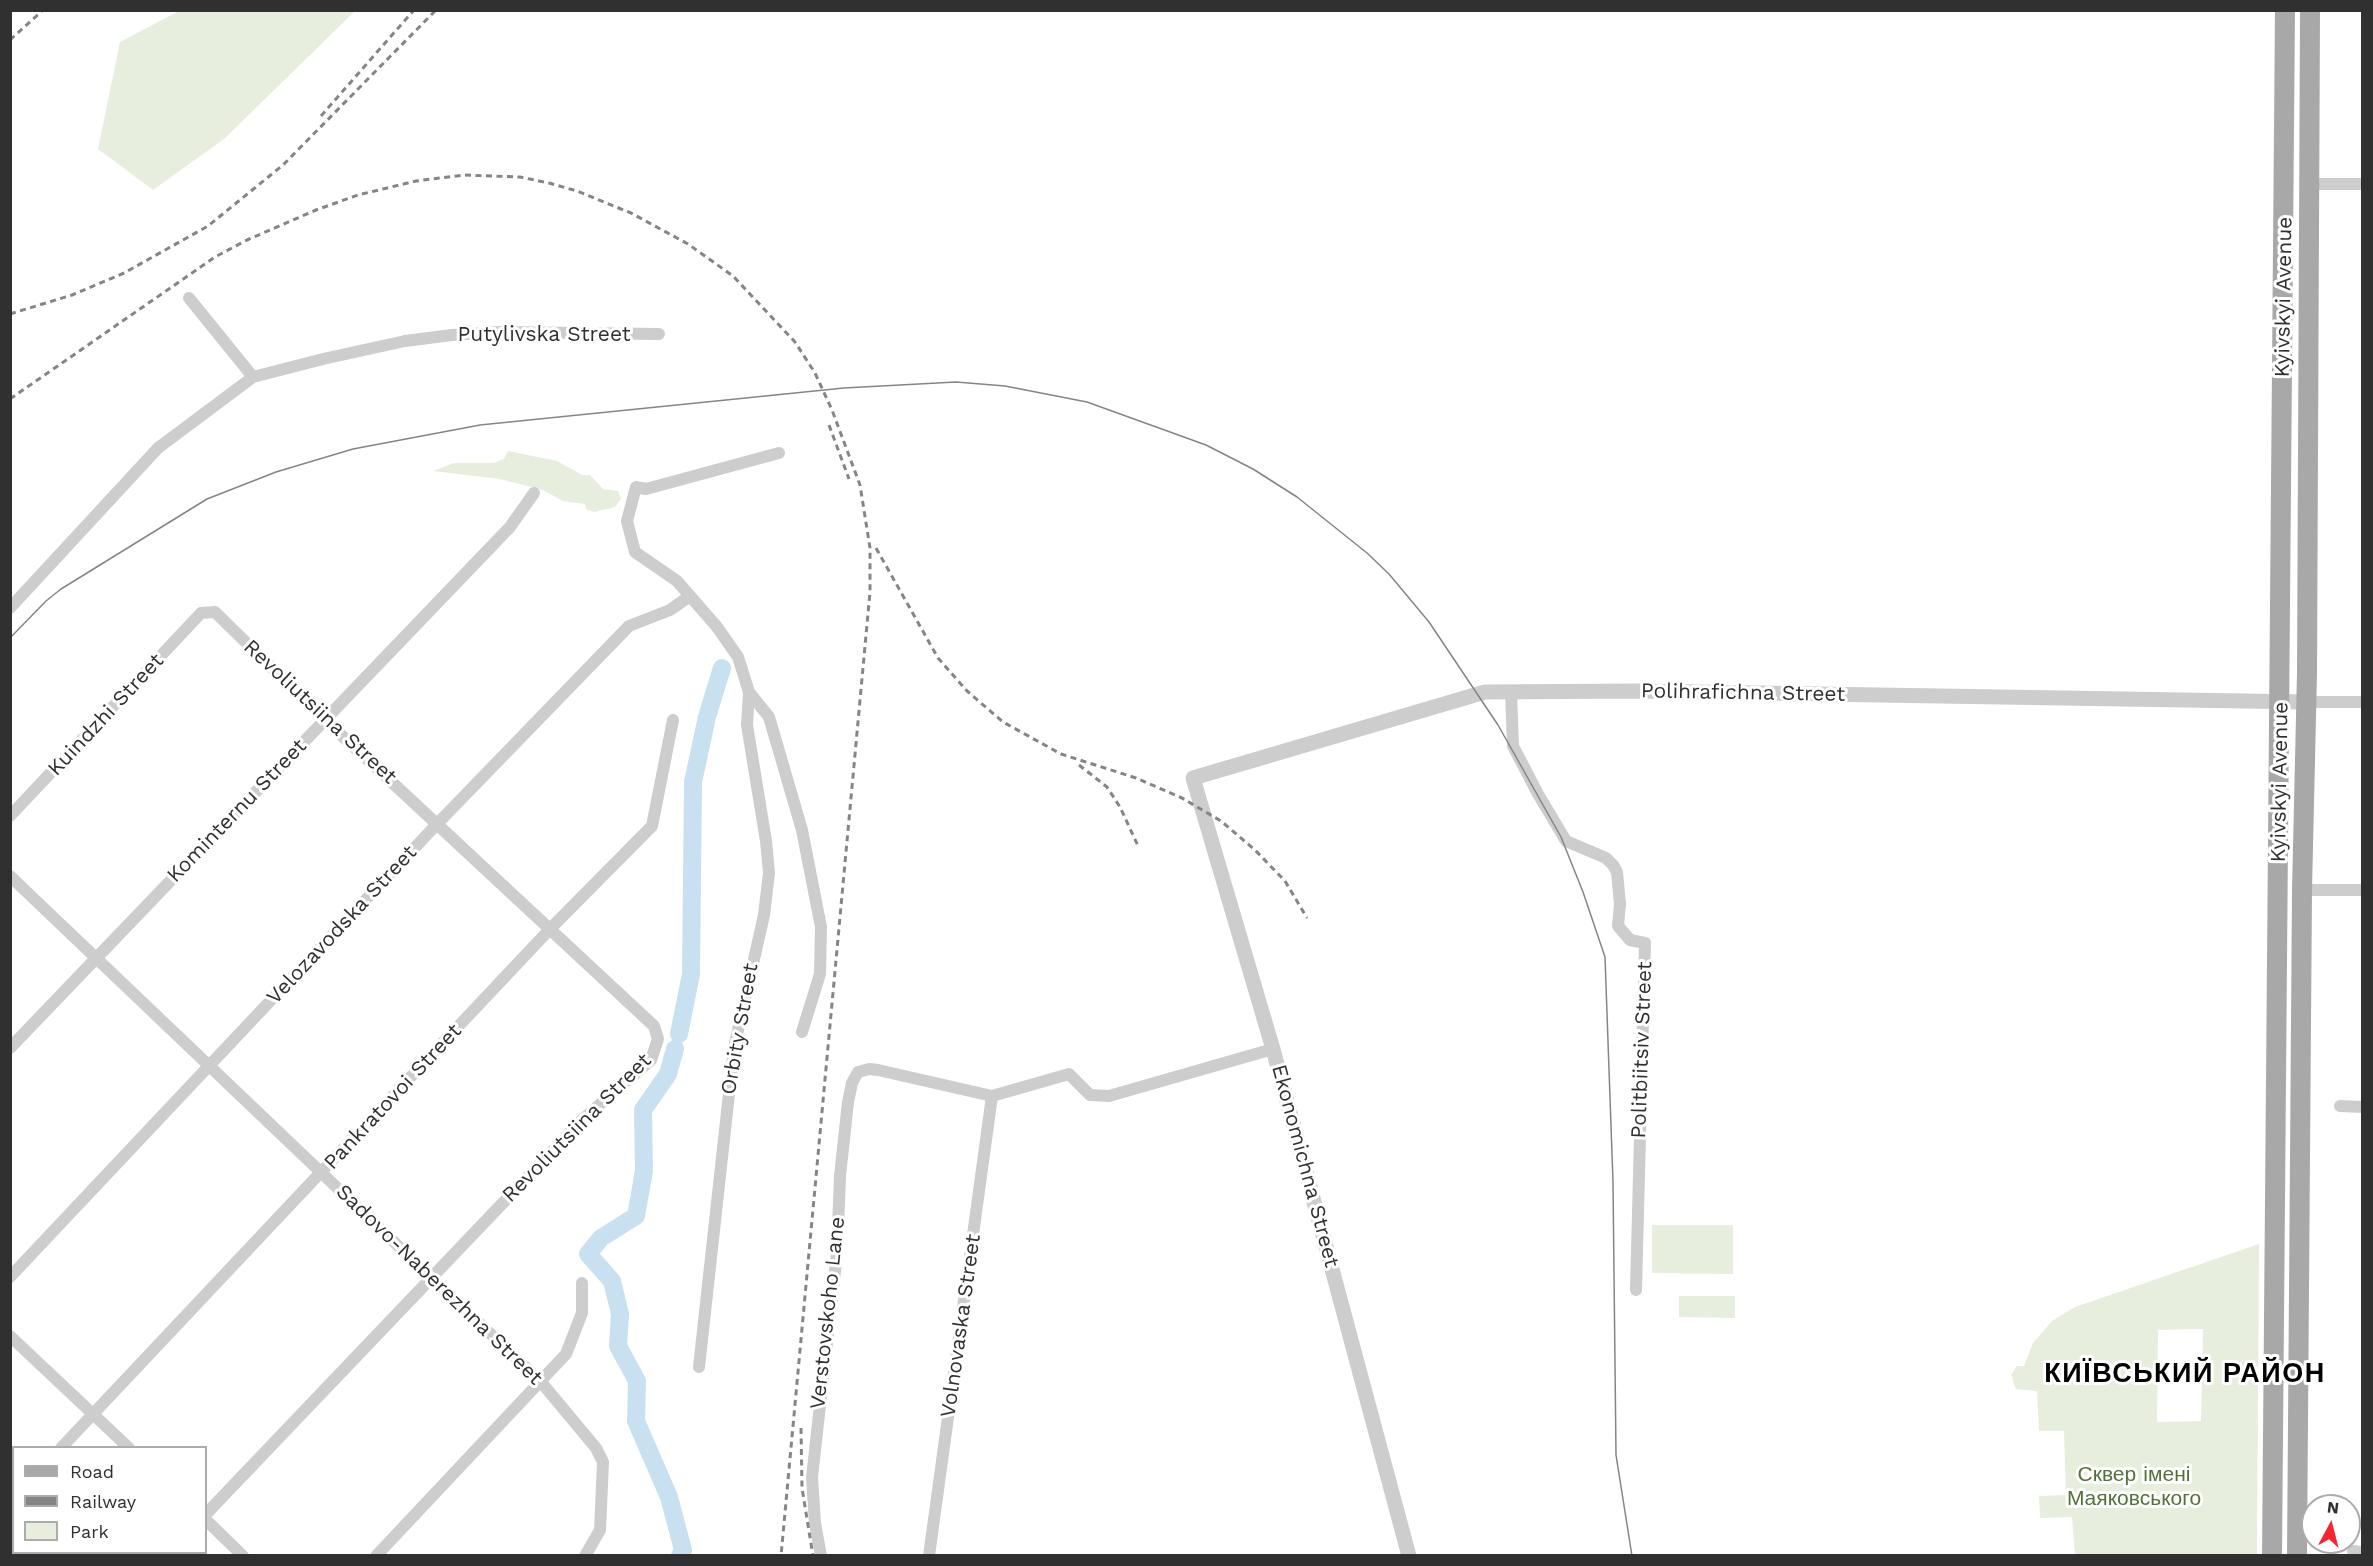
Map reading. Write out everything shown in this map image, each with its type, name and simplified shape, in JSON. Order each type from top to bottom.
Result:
[{"type":"main road","name":"Kyivskyi Avenue","points":[[2272,1556],[2281,702],[2285,10]]},
{"type":"main road","name":"Kyivskyi Avenue","points":[[2296,1556],[2306,702],[2310,10]]},
{"type":"street","points":[[2309,184],[2362,184]]},
{"type":"street","points":[[189,298],[253,378]]},
{"type":"street","name":"Putylivska Street","points":[[10,608],[158,448],[253,378],[333,356],[405,341],[452,335],[499,332],[659,334]]},
{"type":"street","points":[[779,453],[646,489],[636,487],[627,521],[635,552],[677,581],[690,596],[738,657],[749,692],[769,717],[802,830],[821,927],[820,974],[802,1032]]},
{"type":"street","name":"Kominternu Street","points":[[10,1048],[510,527],[534,493]]},
{"type":"street","name":"Velozavodska Street","points":[[10,1277],[438,823],[629,626],[670,610],[690,596]]},
{"type":"street","name":"Revoliutsiina Street","points":[[201,613],[215,612],[325,720],[654,1026],[658,1039],[651,1060],[583,1119],[207,1513]]},
{"type":"street","name":"Kuindzhi Street","points":[[10,816],[201,613]]},
{"type":"street","name":"Polihrafichna Street","points":[[1193,778],[1485,692],[1635,691],[2306,702]]},
{"type":"street","name":"Orbity Street","points":[[699,1367],[734,1048],[764,915],[769,873],[747,725],[749,692]]},
{"type":"street","name":"Politbiitsiv Street","points":[[1511,692],[1513,746],[1538,794],[1566,841],[1606,858],[1613,865],[1617,872],[1620,903],[1618,926],[1630,940],[1645,943],[1636,1290]]},
{"type":"street","points":[[2306,702],[2362,702]]},
{"type":"street","name":"Pankratovoi Street","points":[[63,1446],[550,929],[652,826],[673,720]]},
{"type":"street","name":"Ekonomichna Street","points":[[1193,778],[1273,1049],[1409,1556]]},
{"type":"street","name":"Sadovo-Naberezhna Street","points":[[10,876],[541,1382],[596,1448],[603,1462],[600,1530],[585,1556]]},
{"type":"street","points":[[2302,890],[2362,890]]},
{"type":"street","points":[[992,1096],[1069,1074],[1090,1095],[1109,1096],[1273,1049]]},
{"type":"street","name":"Verstovskoho Lane","points":[[821,1556],[815,1523],[812,1477],[837,1252],[842,1155],[852,1083],[858,1072],[869,1069],[992,1096]]},
{"type":"street","name":"Volnovaska Street","points":[[929,1556],[992,1096]]},
{"type":"street","points":[[2340,1106],[2362,1107]]},
{"type":"street","points":[[376,1556],[566,1354],[582,1313],[582,1283]]},
{"type":"street","points":[[10,1336],[127,1446]]},
{"type":"street","points":[[207,1521],[243,1556]]},
{"type":"green space","points":[[179,11],[355,11],[224,139],[153,190],[98,149],[120,42]]},
{"type":"green space","points":[[508,451],[557,461],[582,475],[590,475],[603,489],[618,491],[621,499],[615,507],[594,512],[586,509],[585,504],[563,501],[543,490],[500,479],[433,471],[454,463],[494,463],[504,459]]},
{"type":"green space","points":[[1652,1225],[1733,1225],[1733,1274],[1652,1273]]},
{"type":"green space","name":"Сквер імені Маяковського","points":[[2259,1244],[2257,1555],[2075,1555],[2072,1517],[2040,1518],[2039,1496],[2066,1495],[2064,1431],[2039,1431],[2037,1391],[2016,1389],[2011,1375],[2017,1366],[2024,1366],[2033,1343],[2052,1321],[2075,1307]],"holes":[[[2203,1329],[2201,1421],[2157,1422],[2158,1330]]]},
{"type":"green space","points":[[1679,1296],[1735,1296],[1735,1318],[1679,1317]]},
{"type":"waterway","points":[[679,1034],[691,974],[693,782],[707,717],[722,668]]},
{"type":"waterway","points":[[675,1049],[668,1074],[643,1110],[644,1171],[636,1216],[601,1238],[588,1254],[612,1281],[620,1314],[618,1346],[637,1381],[636,1421],[669,1497],[683,1550],[680,1556]]},
{"type":"tram line","points":[[10,638],[61,589],[207,499],[276,472],[353,449],[480,425],[844,388],[956,382],[1005,386],[1087,402],[1206,445],[1253,469],[1297,497],[1367,553],[1389,574],[1429,622],[1498,725],[1561,837],[1583,892],[1605,957],[1613,1182],[1616,1455],[1632,1556]]},
{"type":"railway","points":[[10,40],[43,10]]},
{"type":"railway","points":[[321,116],[414,10]]},
{"type":"railway","points":[[10,314],[72,295],[124,273],[208,226],[283,165],[436,10]]},
{"type":"railway","points":[[10,399],[215,257],[247,240],[316,210],[358,195],[416,181],[464,175],[520,177],[549,183],[577,191],[631,213],[688,244],[733,276],[795,342],[815,373],[832,410],[860,485],[870,548],[870,592],[781,1556]]},
{"type":"railway","points":[[829,425],[849,479]]},
{"type":"railway","points":[[876,548],[938,658],[967,691],[1003,722],[1061,754],[1136,778],[1182,798],[1221,821],[1255,850],[1285,881],[1307,918]]},
{"type":"railway","points":[[1079,765],[1107,787],[1120,807],[1139,848]]},
{"type":"railway","points":[[801,1428],[802,1488],[813,1556]]},
{"type":"district","name":"КИЇВСЬКИЙ РАЙОН","points":[[2185,1374]]}]
